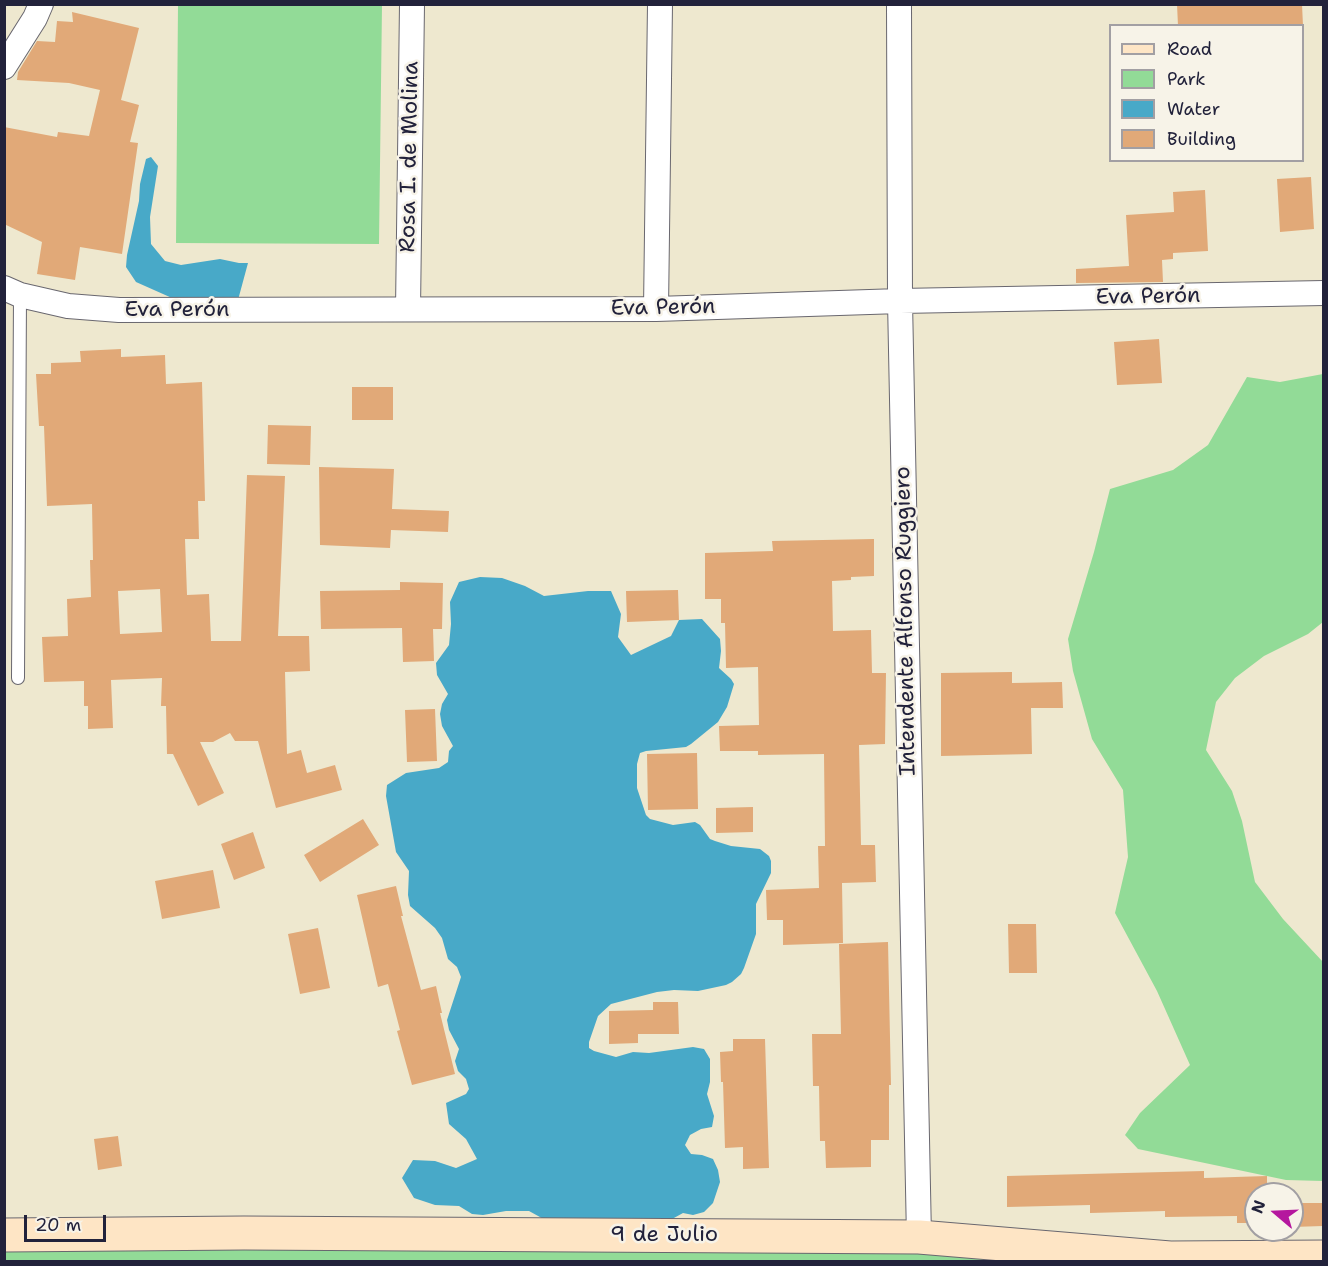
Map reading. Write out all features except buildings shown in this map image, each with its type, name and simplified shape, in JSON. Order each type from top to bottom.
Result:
[{"type":"main road","name":"9 de Julio","points":[[4,1235],[267,1233],[919,1237],[1170,1258],[1323,1257]]},
{"type":"street","points":[[4,67],[35,18],[41,4]]},
{"type":"street","name":"Rosa I. de Molina","points":[[408,309],[412,4]]},
{"type":"street","points":[[656,309],[660,4]]},
{"type":"street","name":"Intendente Alfonso Ruggiero","points":[[899,4],[900,301],[919,1237]]},
{"type":"street","name":"Eva Perón","points":[[12,292],[69,306],[119,310],[656,309],[900,301],[1323,293]]},
{"type":"lane","points":[[12,292],[18,678]]},
{"type":"green space","points":[[178,5],[382,5],[379,244],[176,243]]},
{"type":"green space","points":[[1323,374],[1323,622],[1308,634],[1264,656],[1235,678],[1216,702],[1206,750],[1232,791],[1242,821],[1255,882],[1283,919],[1323,962],[1323,1181],[1286,1180],[1138,1149],[1125,1135],[1140,1113],[1190,1065],[1157,991],[1115,913],[1128,857],[1123,790],[1092,739],[1073,671],[1068,639],[1110,489],[1173,470],[1208,445],[1247,377],[1280,382]]},
{"type":"green space","points":[[4,1235],[825,1236],[1072,1261],[5,1262]]},
{"type":"water","points":[[151,157],[158,166],[150,217],[151,244],[165,261],[181,265],[220,259],[248,263],[238,300],[172,298],[136,282],[126,267],[139,201],[140,184],[146,159]]},
{"type":"water","points":[[480,577],[502,578],[544,596],[611,591],[621,614],[618,637],[631,655],[671,636],[679,620],[702,619],[720,639],[719,668],[734,684],[727,707],[718,722],[686,747],[640,753],[637,764],[637,788],[646,815],[650,819],[673,825],[695,822],[710,839],[731,846],[760,849],[769,856],[771,873],[756,904],[756,934],[741,974],[732,982],[698,991],[657,992],[611,1004],[598,1016],[589,1042],[589,1048],[594,1051],[616,1057],[633,1052],[649,1053],[693,1047],[704,1049],[710,1059],[710,1082],[707,1094],[714,1116],[712,1127],[701,1129],[690,1135],[685,1145],[691,1154],[713,1159],[718,1170],[720,1182],[713,1203],[704,1212],[693,1215],[683,1213],[663,1224],[549,1222],[529,1211],[472,1214],[459,1206],[435,1205],[414,1198],[402,1178],[413,1160],[435,1161],[456,1168],[477,1159],[466,1139],[449,1124],[446,1103],[466,1094],[469,1089],[466,1079],[458,1071],[455,1061],[459,1049],[449,1030],[447,1020],[461,977],[457,967],[448,959],[442,938],[435,928],[410,906],[409,871],[396,852],[386,796],[387,785],[406,773],[439,768],[448,762],[449,751],[453,746],[442,726],[440,714],[442,704],[448,694],[437,675],[436,663],[449,645],[450,602],[459,582]]}]
